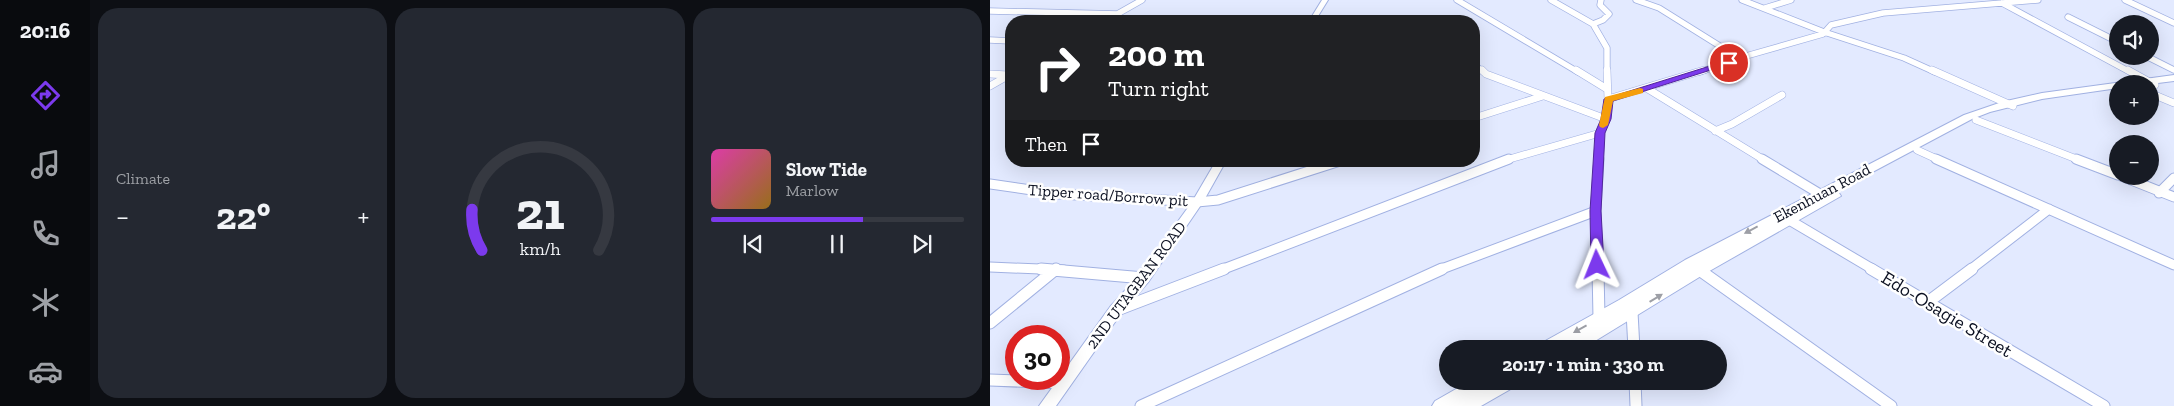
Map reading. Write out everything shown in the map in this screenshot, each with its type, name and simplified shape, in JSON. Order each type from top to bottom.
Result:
[{"type":"main road","points":[[2159,83],[2174,78]]},
{"type":"main road","points":[[2159,85],[2174,83]]},
{"type":"main road","name":"Ekenhuan Road","points":[[1560,340],[1690,263],[1968,117],[2042,94],[2109,86]]},
{"type":"main road","name":"Ekenhuan Road","points":[[1584,340],[1701,270],[1917,150],[2009,104],[2109,91]]},
{"type":"main road","points":[[1440,406],[1469,390]]},
{"type":"main road","points":[[1466,406],[1494,390]]},
{"type":"street","points":[[990,11],[1116,15],[1142,0]]},
{"type":"street","points":[[1315,15],[1324,0]]},
{"type":"street","points":[[1457,0],[1607,89]]},
{"type":"street","points":[[1551,0],[1593,24],[1608,48],[1608,99],[1606,119],[1600,133],[1596,211],[1599,318]]},
{"type":"street","points":[[1593,24],[1603,20],[1610,14],[1600,6],[1601,0]]},
{"type":"street","points":[[1636,0],[1659,8],[1739,58]]},
{"type":"street","points":[[1742,0],[1824,32],[1904,58],[2009,104]]},
{"type":"street","points":[[1765,8],[1790,0]]},
{"type":"street","points":[[1608,99],[1648,89],[1729,63],[1739,58],[1823,34],[1832,25],[1883,13],[2006,1],[2038,0]]},
{"type":"street","points":[[2125,0],[2174,23]]},
{"type":"street","points":[[2000,2],[2130,75]]},
{"type":"street","points":[[2068,17],[2109,38]]},
{"type":"street","points":[[990,40],[1005,40]]},
{"type":"street","points":[[2159,62],[2174,70]]},
{"type":"street","points":[[1480,70],[1606,119]]},
{"type":"street","points":[[990,74],[1005,74]]},
{"type":"street","points":[[990,86],[1005,77]]},
{"type":"street","points":[[1648,89],[1820,194]]},
{"type":"street","points":[[2159,92],[2174,103]]},
{"type":"street","points":[[1715,131],[1732,124],[1782,95]]},
{"type":"street","points":[[1480,116],[1543,96]]},
{"type":"street","points":[[1976,120],[2109,172]]},
{"type":"street","points":[[1114,311],[1516,156],[1600,133]]},
{"type":"street","points":[[1917,150],[2174,265]]},
{"type":"street","name":"2ND UTAGBAN ROAD","points":[[1070,376],[1114,311],[1144,278],[1197,202],[1217,167]]},
{"type":"street","name":"Tipper road/Borrow pit","points":[[990,184],[1059,194],[1197,202],[1218,200],[1321,167]]},
{"type":"street","points":[[2159,193],[2174,178]]},
{"type":"street","points":[[2143,185],[2174,197]]},
{"type":"street","points":[[1928,302],[2049,209]]},
{"type":"street","points":[[1141,406],[1456,262],[1596,211]]},
{"type":"street","name":"Edo-Osagie Street","points":[[1790,221],[2104,406]]},
{"type":"street","points":[[1690,263],[1891,406]]},
{"type":"street","points":[[990,267],[1056,269],[1144,278]]},
{"type":"street","points":[[990,323],[1056,269]]},
{"type":"street","points":[[1632,312],[1634,340]]},
{"type":"street","points":[[990,380],[1005,381]]},
{"type":"street","name":"2ND UTAGBAN ROAD","points":[[1047,406],[1060,390]]},
{"type":"street","points":[[1635,390],[1636,406]]},
{"type":"slow traffic","points":[[1603,125],[1606,119],[1608,99],[1640,91]]},
{"type":"route","points":[[1597,265],[1596,211],[1600,133],[1606,119],[1608,99],[1648,89],[1729,63]]}]
